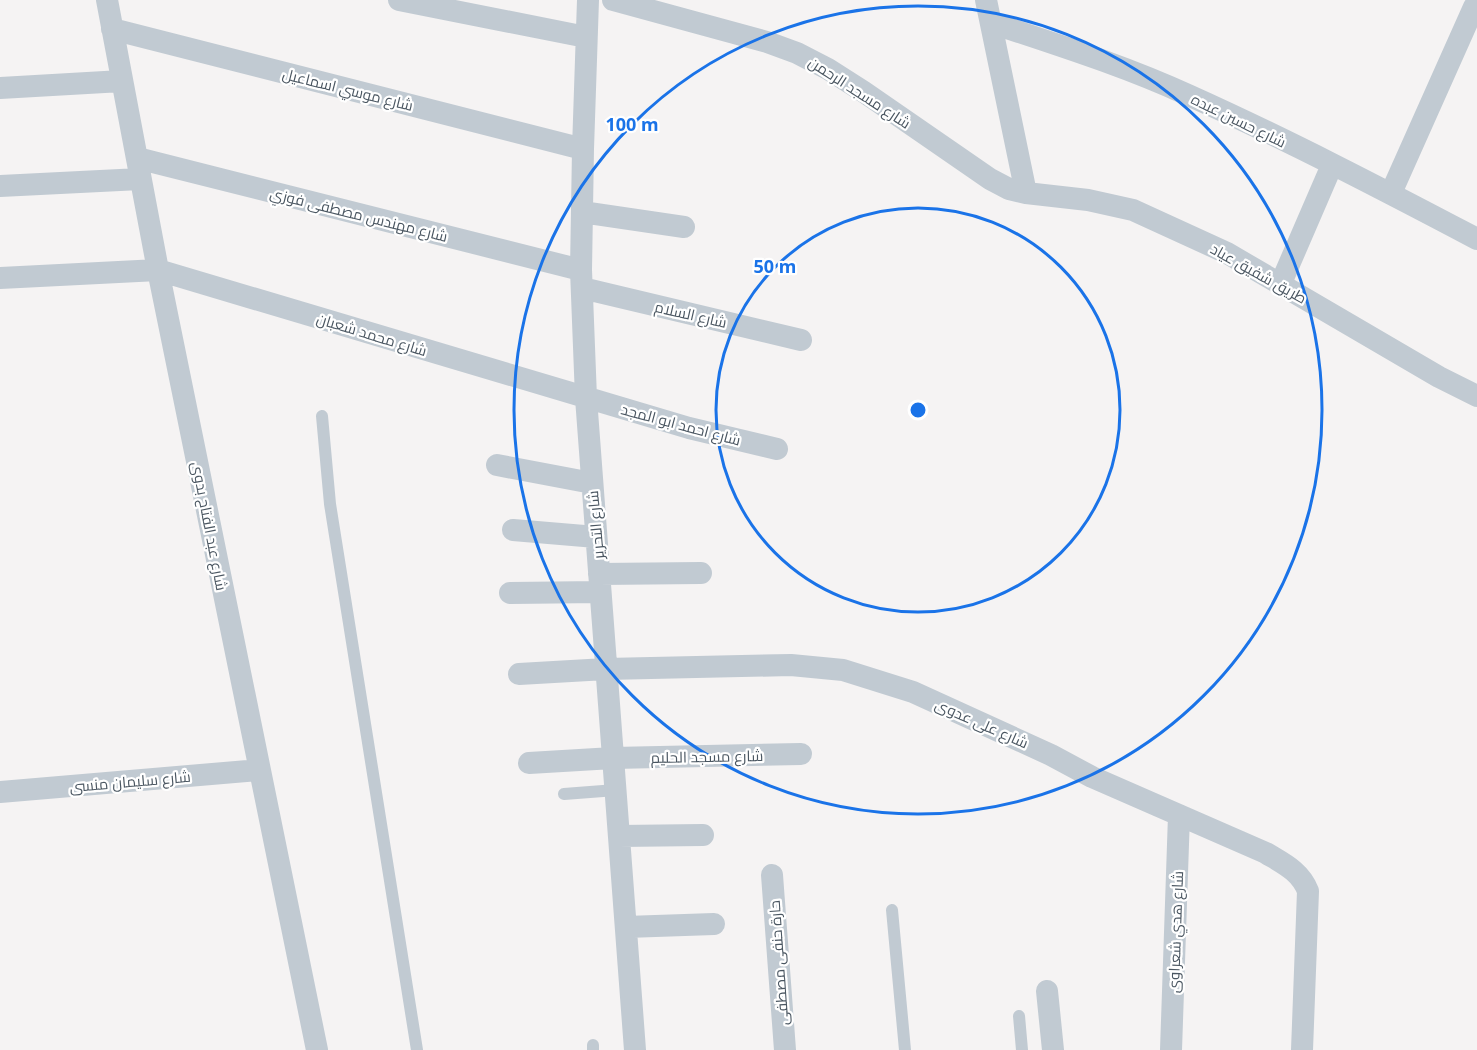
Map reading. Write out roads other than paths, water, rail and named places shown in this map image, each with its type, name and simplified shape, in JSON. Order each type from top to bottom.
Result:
[{"type":"street","name":"شارع عبد الفتاح بدوى","points":[[107,0],[158,270],[317,1050]]},
{"type":"street","points":[[399,0],[586,37]]},
{"type":"street","name":"شارع التحرير","points":[[588,0],[581,279],[586,398],[635,1050]]},
{"type":"street","name":"شارع مسجد الرحمن","points":[[613,0],[767,42],[797,53],[864,92],[990,179],[1009,189],[1026,193]]},
{"type":"street","points":[[986,0],[1026,193]]},
{"type":"street","points":[[1391,193],[1469,5]]},
{"type":"street","name":"شارع حسين عبده","points":[[992,23],[1187,94],[1391,193],[1477,239]]},
{"type":"street","name":"شارع موسي اسماعيل","points":[[112,28],[583,149]]},
{"type":"street","points":[[0,88],[122,81]]},
{"type":"street","points":[[1281,283],[1332,165]]},
{"type":"street","name":"شارع مهندس مصطفى فوزي","points":[[0,186],[139,169],[581,279]]},
{"type":"street","name":"طريق شفيق عياد","points":[[1026,193],[1088,200],[1133,210],[1227,253],[1439,377],[1477,396]]},
{"type":"street","points":[[582,212],[684,226]]},
{"type":"street","name":"شارع محمد شعبان","points":[[0,278],[158,270],[586,398]]},
{"type":"street","name":"شارع السلام","points":[[581,279],[801,340]]},
{"type":"street","name":"شارع احمد ابو المجد","points":[[586,398],[689,428],[777,449]]},
{"type":"street","points":[[497,465],[591,483]]},
{"type":"street","points":[[513,530],[596,537]]},
{"type":"street","points":[[510,593],[701,573]]},
{"type":"street","name":"شارع على عدوى","points":[[519,674],[606,669],[791,665],[843,670],[913,692],[1051,755],[1092,777],[1266,853],[1291,868],[1303,879],[1308,891],[1302,1050]]},
{"type":"street","name":"شارع مسجد الحليم","points":[[529,763],[613,758],[801,754]]},
{"type":"street","name":"شارع سليمان منسى","points":[[0,792],[259,771]]},
{"type":"street","name":"شارع هدي شعراوى","points":[[1171,1050],[1179,815]]},
{"type":"street","points":[[619,836],[702,835]]},
{"type":"street","name":"حارة حنفى مصطفى","points":[[772,875],[784,1050]]},
{"type":"street","points":[[626,927],[714,924]]},
{"type":"street","points":[[1047,992],[1053,1050]]},
{"type":"lane","points":[[322,416],[330,504],[417,1050]]},
{"type":"lane","points":[[564,794],[616,790]]},
{"type":"lane","points":[[892,910],[905,1050]]},
{"type":"lane","points":[[1019,1016],[1022,1050]]}]
